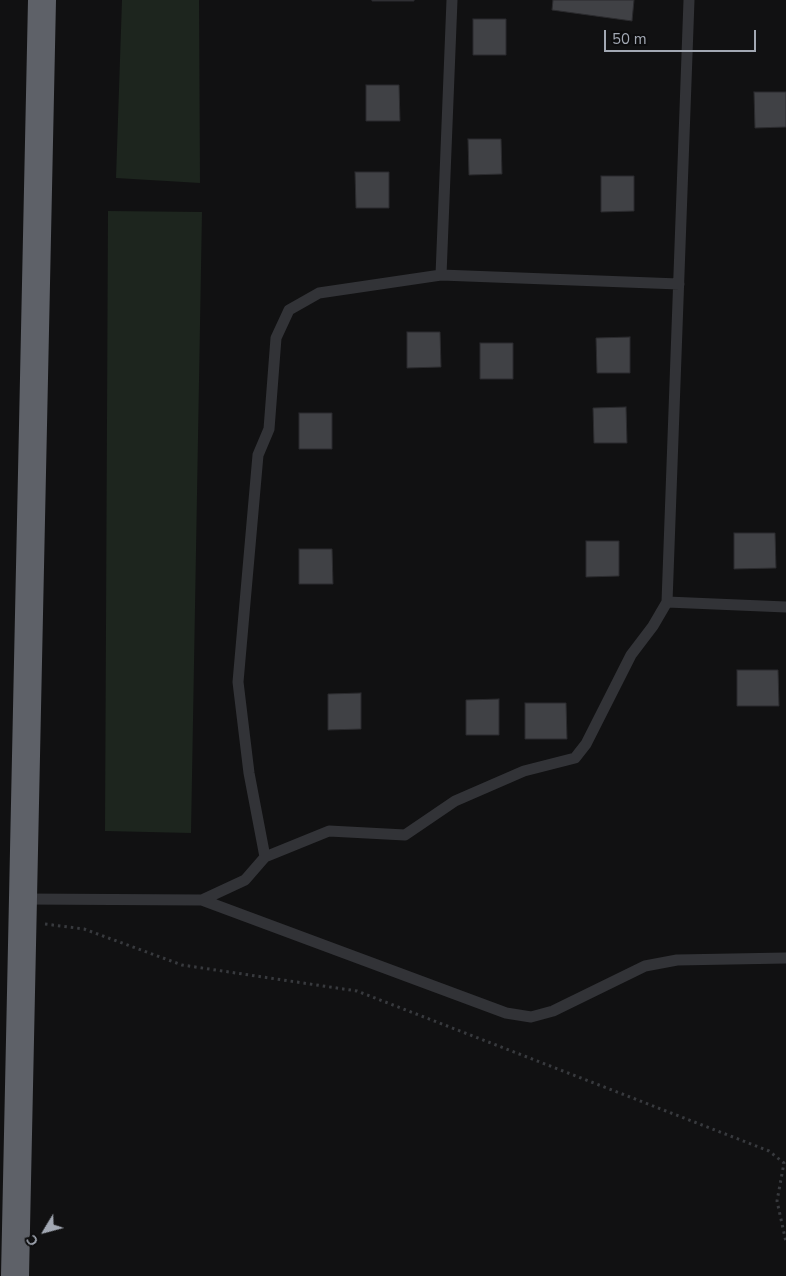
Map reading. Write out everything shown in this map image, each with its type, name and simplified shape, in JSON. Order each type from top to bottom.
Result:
[{"type":"highway","points":[[15,1276],[42,0]]},
{"type":"lane","points":[[441,275],[452,0]]},
{"type":"lane","points":[[23,910],[202,900],[245,880],[265,858],[329,831],[405,835],[455,801],[524,771],[575,758],[586,744],[631,655],[653,626],[667,602],[689,0]]},
{"type":"lane","points":[[265,858],[249,773],[238,682],[258,455],[270,429],[276,338],[289,310],[320,293],[441,275],[679,284]]},
{"type":"lane","points":[[667,602],[786,607]]},
{"type":"lane","points":[[202,900],[506,1013],[531,1018],[553,1011],[645,966],[677,960],[786,958]]},
{"type":"path","points":[[23,910],[84,929],[182,965],[357,991],[769,1151],[784,1163],[777,1201],[786,1242]]},
{"type":"shaded area","points":[[122,0],[199,0],[200,183],[116,178]]},
{"type":"shaded area","points":[[108,211],[202,212],[191,833],[105,831]]},
{"type":"building","points":[[414,0],[414,1],[372,1]]},
{"type":"building","points":[[553,0],[634,0],[632,21],[552,10]]},
{"type":"building","points":[[473,19],[506,19],[506,55],[473,55]]},
{"type":"building","points":[[366,85],[399,85],[400,121],[366,121]]},
{"type":"building","points":[[754,92],[786,92],[786,127],[755,128]]},
{"type":"building","points":[[468,139],[501,139],[502,174],[469,175]]},
{"type":"building","points":[[355,172],[389,172],[389,208],[356,208]]},
{"type":"building","points":[[601,176],[634,176],[634,211],[601,212]]},
{"type":"building","points":[[407,332],[440,332],[441,367],[407,368]]},
{"type":"building","points":[[630,337],[630,373],[597,373],[596,338]]},
{"type":"building","points":[[480,343],[513,343],[513,379],[480,379]]},
{"type":"building","points":[[626,407],[627,443],[594,443],[593,408]]},
{"type":"building","points":[[299,413],[332,413],[332,449],[299,449]]},
{"type":"building","points":[[734,533],[775,533],[776,568],[734,569]]},
{"type":"building","points":[[586,541],[619,541],[619,576],[586,577]]},
{"type":"building","points":[[299,549],[332,549],[333,584],[299,584]]},
{"type":"building","points":[[737,670],[778,670],[779,706],[737,706]]},
{"type":"building","points":[[361,693],[361,729],[328,730],[328,694]]},
{"type":"building","points":[[499,699],[499,735],[466,735],[466,700]]},
{"type":"building","points":[[525,703],[566,703],[567,739],[525,739]]}]
